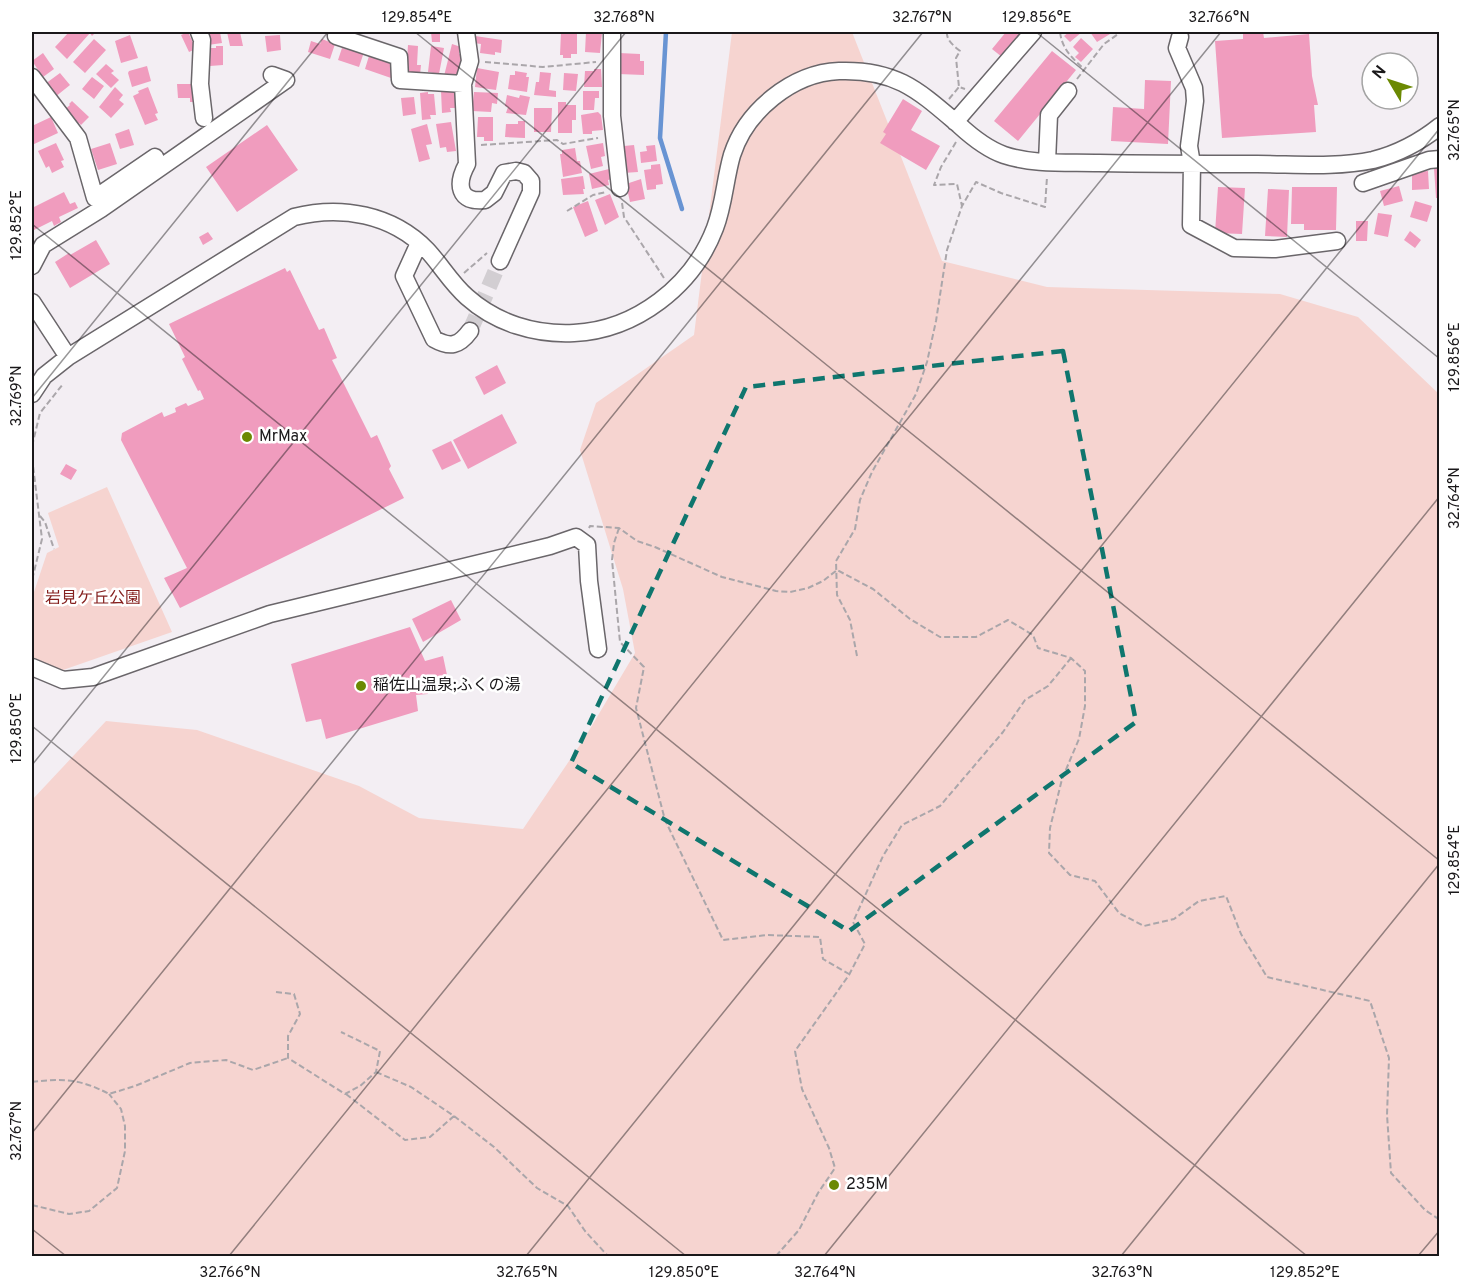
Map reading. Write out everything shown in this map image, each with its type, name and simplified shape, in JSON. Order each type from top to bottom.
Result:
[{"type":"street","points":[[199,32],[202,40],[200,84],[204,118]]},
{"type":"street","points":[[337,32],[336,36],[399,57],[400,80],[463,84]]},
{"type":"street","points":[[466,32],[470,61],[463,84],[467,164],[462,174],[463,194],[470,199],[485,200],[494,193],[504,173],[524,172],[531,181],[531,192],[504,254]]},
{"type":"street","points":[[612,32],[613,135],[620,188]]},
{"type":"street","points":[[960,126],[979,94],[1033,32]]},
{"type":"street","points":[[1180,37],[1177,48],[1194,88],[1195,101],[1189,146],[1192,164],[1191,225],[1234,248],[1275,249],[1337,241]]},
{"type":"street","points":[[32,394],[44,376],[68,357],[294,218],[333,211],[360,214],[384,222],[419,243],[453,283],[481,308],[507,323],[557,333],[586,331],[618,323],[653,306],[674,290],[696,265],[710,239],[719,214],[732,156],[742,133],[768,102],[785,89],[806,78],[833,71],[860,70],[885,75],[915,88],[976,140],[999,153],[1017,159],[1047,162],[1342,163],[1373,160],[1425,138],[1440,126]]},
{"type":"street","points":[[32,266],[43,245],[101,209],[286,80],[272,75]]},
{"type":"street","points":[[32,77],[78,138],[95,198],[155,157],[160,168]]},
{"type":"street","points":[[1047,162],[1049,115],[1068,91]]},
{"type":"street","points":[[1363,183],[1429,160],[1440,159]]},
{"type":"street","points":[[419,243],[404,276],[434,339],[443,344],[453,345],[464,340],[470,331]]},
{"type":"street","points":[[32,302],[68,357]]},
{"type":"street","points":[[32,667],[63,680],[93,677],[270,614],[550,546],[576,537],[587,545],[598,649]]},
{"type":"path","points":[[947,32],[946,36],[960,51],[956,58],[959,87],[979,94]]},
{"type":"path","points":[[1060,32],[1061,42],[1070,57],[1084,69],[1104,44],[1121,32]]},
{"type":"path","points":[[470,61],[543,67],[611,61]]},
{"type":"path","points":[[960,126],[934,185],[957,184],[962,206]]},
{"type":"path","points":[[466,146],[557,140],[563,144],[613,135]]},
{"type":"path","points":[[857,656],[850,620],[837,595],[836,561],[855,529],[860,500],[873,472],[916,394],[927,362],[936,321],[947,250],[962,206],[976,182],[1001,193],[1045,207],[1047,162]]},
{"type":"path","points":[[567,211],[593,195],[620,188],[624,218],[674,290]]},
{"type":"path","points":[[453,283],[487,253],[504,254]]},
{"type":"path","points":[[32,446],[40,414],[63,384]]},
{"type":"path","points":[[32,458],[42,539],[32,580]]},
{"type":"path","points":[[39,514],[45,522],[54,549]]},
{"type":"path","points":[[590,526],[619,528],[637,542],[655,547],[722,577],[776,591],[790,592],[808,588],[823,581],[837,570]]},
{"type":"path","points":[[619,528],[612,560],[620,642],[644,667],[636,708],[665,820],[712,913],[723,940],[767,935],[820,937],[823,959],[849,975]]},
{"type":"path","points":[[837,570],[873,589],[910,619],[940,637],[976,637],[1008,620],[1033,635],[1038,648],[1071,658],[1085,671],[1085,706],[1079,739],[1062,779],[1050,828],[1049,853],[1070,875],[1095,881],[1119,913],[1144,926],[1174,919],[1199,902],[1226,896],[1241,934],[1267,977],[1370,1001],[1389,1058],[1387,1115],[1391,1173],[1425,1210],[1440,1220]]},
{"type":"path","points":[[776,1257],[799,1230],[818,1193],[835,1167],[829,1148],[802,1089],[795,1051],[849,975],[866,944],[853,922],[883,856],[902,825],[940,806],[1003,732],[1025,700],[1048,686],[1071,658]]},
{"type":"path","points":[[276,993],[294,994],[300,1014],[288,1036],[288,1058]]},
{"type":"path","points":[[341,1032],[380,1051],[376,1072],[360,1086],[345,1094]]},
{"type":"path","points":[[288,1058],[345,1094],[405,1140],[430,1137],[454,1116]]},
{"type":"path","points":[[109,1094],[135,1086],[190,1063],[226,1060],[252,1070],[288,1058]]},
{"type":"path","points":[[376,1072],[411,1086],[494,1147],[537,1188],[568,1206],[585,1231],[607,1255],[612,1257]]},
{"type":"path","points":[[32,1082],[54,1079],[89,1083],[109,1094],[122,1109],[125,1126],[125,1151],[117,1188],[89,1211],[69,1214],[32,1205]]},
{"type":"highlighted area","points":[[1063,351],[1136,722],[849,931],[571,763],[746,387]]},
{"type":"green space","points":[[732,32],[852,32],[942,261],[1047,287],[1280,294],[1358,317],[1439,394],[1439,1256],[32,1256],[32,800],[106,721],[197,730],[359,786],[419,818],[523,829],[584,739],[635,653],[623,589],[580,450],[596,403],[694,335]]},
{"type":"green space","name":"岩見ケ丘公園","points":[[107,487],[172,632],[63,670],[32,658],[32,598],[47,553],[59,547],[48,513]]},
{"type":"building","points":[[69,32],[96,32],[92,36],[90,33],[67,59],[55,47]]},
{"type":"building","points":[[188,32],[196,49],[189,52],[181,35]]},
{"type":"building","points":[[206,32],[220,32],[222,43],[208,45]]},
{"type":"building","points":[[227,32],[240,32],[243,46],[230,46]]},
{"type":"building","points":[[431,32],[440,32],[440,42],[432,42]]},
{"type":"building","points":[[561,32],[579,32],[577,34],[577,54],[571,54],[571,58],[563,58],[563,55],[560,55]]},
{"type":"building","points":[[586,32],[602,33],[600,53],[585,52]]},
{"type":"building","points":[[1006,32],[1020,34],[1002,57],[992,49]]},
{"type":"building","points":[[1069,32],[1082,32],[1070,42],[1064,36]]},
{"type":"building","points":[[1090,32],[1109,32],[1110,34],[1097,42]]},
{"type":"building","points":[[1243,32],[1263,32],[1264,38],[1309,34],[1312,76],[1318,105],[1314,105],[1316,132],[1222,138],[1215,41],[1243,39]]},
{"type":"building","points":[[130,35],[138,58],[121,63],[115,41]]},
{"type":"building","points":[[280,35],[281,50],[267,52],[265,36]]},
{"type":"building","points":[[475,36],[502,40],[501,53],[495,52],[495,55],[480,53],[481,44],[474,43]]},
{"type":"building","points":[[1081,38],[1093,49],[1081,62],[1075,57],[1079,53],[1073,47]]},
{"type":"building","points":[[94,39],[106,50],[85,73],[73,62]]},
{"type":"building","points":[[322,39],[335,44],[330,59],[308,52],[311,41],[320,44]]},
{"type":"building","points":[[452,44],[461,47],[459,54],[465,55],[459,78],[444,76]]},
{"type":"building","points":[[408,45],[418,46],[417,65],[421,65],[420,75],[406,74]]},
{"type":"building","points":[[216,46],[223,46],[223,65],[210,66],[207,48],[216,48]]},
{"type":"building","points":[[431,46],[444,48],[439,74],[428,72]]},
{"type":"building","points":[[349,47],[364,52],[359,67],[338,60],[342,48],[349,50]]},
{"type":"building","points":[[1052,51],[1076,70],[1018,141],[994,121]]},
{"type":"building","points":[[43,53],[54,69],[43,77],[32,61]]},
{"type":"building","points":[[619,53],[640,54],[640,61],[644,61],[644,75],[618,74]]},
{"type":"building","points":[[369,56],[396,65],[391,78],[365,69]]},
{"type":"building","points":[[106,64],[119,80],[111,88],[96,74]]},
{"type":"building","points":[[147,66],[151,81],[132,87],[129,71]]},
{"type":"building","points":[[477,68],[499,72],[496,90],[475,87]]},
{"type":"building","points":[[594,69],[601,69],[602,87],[584,87],[585,71],[594,71]]},
{"type":"building","points":[[515,71],[527,73],[526,77],[529,77],[527,92],[508,89],[510,75],[515,75]]},
{"type":"building","points":[[540,72],[551,73],[549,90],[556,91],[556,97],[534,95]]},
{"type":"building","points":[[60,73],[70,85],[55,97],[45,84]]},
{"type":"building","points":[[564,73],[578,74],[576,91],[563,90]]},
{"type":"building","points":[[92,77],[104,86],[94,99],[82,89]]},
{"type":"building","points":[[1145,80],[1171,81],[1168,144],[1111,141],[1113,107],[1144,109]]},
{"type":"building","points":[[177,84],[191,84],[191,88],[194,88],[194,102],[190,102],[190,98],[178,98]]},
{"type":"building","points":[[115,87],[123,95],[119,100],[124,104],[111,118],[99,107]]},
{"type":"building","points":[[148,87],[158,113],[155,114],[158,120],[145,125],[133,96]]},
{"type":"building","points":[[455,90],[456,108],[450,108],[451,112],[442,113],[441,91]]},
{"type":"building","points":[[583,91],[599,91],[599,98],[595,98],[594,110],[583,110]]},
{"type":"building","points":[[428,92],[428,94],[434,94],[436,115],[430,115],[431,119],[422,120],[420,93]]},
{"type":"building","points":[[474,92],[498,93],[497,104],[492,103],[491,112],[472,111]]},
{"type":"building","points":[[507,95],[519,98],[520,95],[530,97],[526,115],[506,113]]},
{"type":"building","points":[[414,97],[416,114],[403,116],[401,98]]},
{"type":"building","points":[[903,99],[922,111],[911,130],[940,146],[926,170],[880,143],[886,134],[883,132]]},
{"type":"building","points":[[72,101],[89,117],[81,125],[79,123],[76,125],[63,111]]},
{"type":"building","points":[[558,102],[576,105],[576,120],[572,120],[572,133],[558,133]]},
{"type":"building","points":[[534,108],[552,108],[551,132],[534,132]]},
{"type":"building","points":[[598,112],[601,115],[603,130],[583,134],[581,115]]},
{"type":"building","points":[[51,117],[58,133],[32,145],[32,126]]},
{"type":"building","points":[[478,117],[493,117],[493,141],[484,141],[484,137],[477,137]]},
{"type":"building","points":[[518,121],[525,121],[525,138],[505,137],[506,124],[518,124]]},
{"type":"building","points":[[451,122],[456,151],[447,152],[446,147],[440,148],[436,124]]},
{"type":"building","points":[[427,124],[432,144],[426,145],[430,159],[419,162],[411,129]]},
{"type":"building","points":[[267,125],[298,170],[237,212],[206,167]]},
{"type":"building","points":[[129,129],[134,145],[120,149],[115,134]]},
{"type":"building","points":[[56,143],[64,160],[61,161],[64,167],[52,173],[49,166],[46,168],[38,151]]},
{"type":"building","points":[[110,143],[117,164],[98,170],[91,149]]},
{"type":"building","points":[[603,143],[605,156],[601,157],[603,166],[591,169],[586,146]]},
{"type":"building","points":[[634,145],[638,172],[623,173],[624,146]]},
{"type":"building","points":[[655,145],[657,161],[641,163],[640,152],[647,151],[646,146]]},
{"type":"building","points":[[575,148],[582,173],[563,177],[560,154],[562,150]]},
{"type":"building","points":[[660,164],[663,184],[656,185],[656,189],[647,190],[644,170],[651,169],[651,165]]},
{"type":"building","points":[[1440,167],[1440,198],[1436,198],[1434,168]]},
{"type":"building","points":[[609,169],[612,179],[608,180],[609,185],[592,189],[589,174]]},
{"type":"building","points":[[1428,171],[1429,189],[1412,190],[1412,172]]},
{"type":"building","points":[[583,176],[584,194],[563,195],[561,179]]},
{"type":"building","points":[[641,179],[645,199],[630,202],[626,184]]},
{"type":"building","points":[[1399,186],[1403,201],[1384,206],[1380,191]]},
{"type":"building","points":[[1218,187],[1245,188],[1242,234],[1215,233]]},
{"type":"building","points":[[1292,187],[1337,187],[1336,230],[1304,230],[1304,224],[1291,224]]},
{"type":"building","points":[[1268,189],[1289,190],[1287,237],[1265,236]]},
{"type":"building","points":[[64,192],[70,204],[75,202],[78,208],[59,217],[61,222],[54,226],[52,221],[32,231],[32,208]]},
{"type":"building","points":[[610,194],[619,217],[605,225],[595,200]]},
{"type":"building","points":[[588,201],[598,231],[585,237],[573,207]]},
{"type":"building","points":[[1415,201],[1432,206],[1427,222],[1410,217]]},
{"type":"building","points":[[1378,213],[1392,215],[1388,237],[1374,234]]},
{"type":"building","points":[[1356,221],[1368,221],[1367,241],[1356,241]]},
{"type":"building","points":[[1410,231],[1421,240],[1415,248],[1404,240]]},
{"type":"building","points":[[208,232],[213,239],[203,245],[199,237]]},
{"type":"building","points":[[96,240],[110,264],[70,288],[55,262]]},
{"type":"building","name":"MrMax","points":[[285,268],[287,272],[290,270],[319,330],[324,328],[337,358],[332,360],[371,438],[377,435],[391,466],[389,469],[404,498],[180,608],[164,578],[187,568],[121,440],[122,433],[162,412],[164,417],[176,412],[175,408],[186,403],[188,406],[204,399],[182,359],[185,357],[169,324]]},
{"type":"building","points":[[497,365],[506,383],[484,395],[475,377]]},
{"type":"building","points":[[502,414],[517,443],[468,469],[453,440]]},
{"type":"building","points":[[451,441],[461,461],[442,470],[432,450]]},
{"type":"building","points":[[66,464],[77,470],[71,480],[60,474]]},
{"type":"building","points":[[451,600],[461,620],[423,642],[412,619]]},
{"type":"building","name":"稲佐山温泉;ふくの湯","points":[[410,627],[425,661],[443,656],[447,675],[426,678],[428,694],[416,695],[418,711],[326,739],[321,719],[306,722],[291,664]]},
{"type":"waterway","points":[[666,32],[660,138],[682,209]]},
{"type":"tunnel","points":[[470,331],[500,261]]},
{"type":"place","name":"MrMax","points":[[247,437]]},
{"type":"place","name":"稲佐山温泉;ふくの湯","points":[[361,686]]},
{"type":"place","name":"235M","points":[[834,1185]]}]
